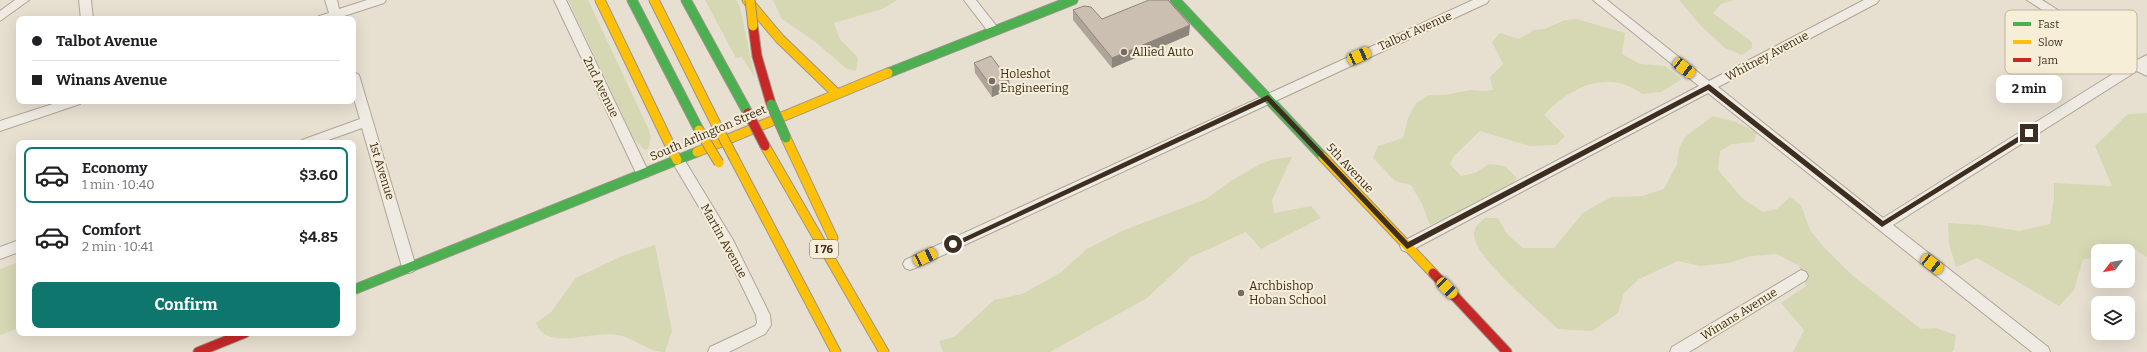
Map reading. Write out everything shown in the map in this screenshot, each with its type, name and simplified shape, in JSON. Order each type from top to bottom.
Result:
[{"type":"main road","points":[[600,0],[677,160]]},
{"type":"main road","points":[[632,0],[699,130],[721,167]]},
{"type":"main road","points":[[654,0],[717,126],[815,309],[836,352]]},
{"type":"main road","name":"I 76","points":[[686,0],[765,146],[885,352]]},
{"type":"main road","points":[[749,0],[757,56],[771,104],[838,247]]},
{"type":"main road","points":[[749,0],[780,39],[836,93]]},
{"type":"main road","name":"South Arlington Street","points":[[356,289],[677,160],[836,93],[1073,0]]},
{"type":"main road","name":"5th Avenue","points":[[1175,0],[1507,352]]},
{"type":"main road","points":[[754,216],[815,309]]},
{"type":"main road","points":[[854,281],[885,352]]},
{"type":"main road","points":[[198,352],[238,336]]},
{"type":"street","points":[[0,17],[23,0]]},
{"type":"street","points":[[85,0],[87,16]]},
{"type":"street","points":[[331,0],[336,16]]},
{"type":"street","points":[[339,16],[380,0]]},
{"type":"street","name":"2nd Avenue","points":[[560,0],[643,173]]},
{"type":"street","points":[[970,0],[994,31]]},
{"type":"street","name":"Talbot Avenue","points":[[910,264],[1483,0]]},
{"type":"street","points":[[1599,0],[2043,352]]},
{"type":"street","name":"Whitney Avenue","points":[[1407,246],[1873,0]]},
{"type":"street","points":[[2033,0],[2050,10]]},
{"type":"street","points":[[1882,224],[2129,74]]},
{"type":"street","name":"1st Avenue","points":[[356,85],[410,267]]},
{"type":"street","points":[[0,126],[67,104]]},
{"type":"street","points":[[314,140],[367,121]]},
{"type":"street","name":"Martin Avenue","points":[[677,160],[728,244],[763,315],[764,325],[754,334],[715,352]]},
{"type":"street","points":[[0,253],[16,247]]},
{"type":"street","name":"Winans Avenue","points":[[1677,352],[1801,276]]},
{"type":"green space","points":[[568,0],[588,0],[649,130],[651,137],[648,149],[645,150],[634,139]]},
{"type":"green space","points":[[705,0],[736,0],[740,7],[755,78],[742,57],[736,58]]},
{"type":"green space","points":[[773,0],[897,0],[882,9],[834,23],[840,39],[858,58],[856,71],[847,69],[814,41],[782,19]]},
{"type":"green space","points":[[1679,0],[1734,0],[1721,4],[1713,13],[1752,42],[1752,48],[1742,55],[1725,48],[1701,26]]},
{"type":"green space","points":[[1576,19],[1625,33],[1622,54],[1640,64],[1665,66],[1682,79],[1661,92],[1642,94],[1629,86],[1616,82],[1590,84],[1577,89],[1554,105],[1544,115],[1565,136],[1556,145],[1529,146],[1480,131],[1454,156],[1450,164],[1461,176],[1475,173],[1489,164],[1505,166],[1517,178],[1506,190],[1430,225],[1422,204],[1411,185],[1395,181],[1373,158],[1378,146],[1403,138],[1408,118],[1416,103],[1429,95],[1445,95],[1470,90],[1493,90],[1490,77],[1503,64],[1492,42],[1500,33],[1519,39],[1534,30],[1544,29],[1565,20]]},
{"type":"green space","points":[[2147,113],[2147,257],[2135,249],[2135,244],[2091,244],[2091,258],[2083,259],[2074,290],[2059,306],[1977,258],[1956,267],[1949,244],[1948,223],[1982,225],[2019,231],[2050,224],[2054,199],[2054,183],[2112,186],[2095,146],[2128,114]]},
{"type":"green space","points":[[1713,116],[1736,122],[1757,132],[1754,142],[1732,144],[1720,151],[1718,170],[1743,199],[1763,212],[1777,209],[1790,197],[1801,205],[1810,230],[1821,244],[1853,276],[1921,329],[1936,328],[1956,335],[1954,350],[1951,352],[1793,352],[1804,330],[1781,303],[1806,286],[1799,266],[1777,254],[1751,256],[1729,263],[1700,266],[1678,261],[1639,279],[1624,293],[1618,313],[1592,331],[1558,329],[1509,284],[1485,257],[1477,245],[1474,235],[1477,225],[1485,218],[1498,218],[1507,234],[1523,248],[1554,248],[1583,213],[1600,203],[1612,197],[1643,196],[1664,189],[1677,164],[1679,148],[1685,137]]},
{"type":"green space","points":[[1292,157],[1272,200],[1274,213],[1311,206],[1321,218],[1261,249],[1246,232],[1191,257],[1147,298],[1050,352],[943,352],[939,341],[954,337],[994,300],[1022,294],[1060,273],[1087,249],[1122,231],[1206,199],[1231,181],[1260,164],[1274,159]]},
{"type":"green space","points":[[655,245],[672,331],[665,352],[653,350],[618,335],[607,334],[560,338],[550,336],[542,332],[536,323],[551,312],[576,278],[622,256]]},
{"type":"green space","points":[[16,263],[16,329],[0,335],[0,269]]},
{"type":"building","name":"Allied Auto","points":[[1149,0],[1168,0],[1190,25],[1112,58],[1073,10],[1084,6],[1091,7],[1102,19]]},
{"type":"building","points":[[991,56],[1009,80],[992,87],[974,63]]},
{"type":"traffic: fast","points":[[632,0],[699,130]]},
{"type":"traffic: fast","points":[[686,0],[748,113]]},
{"type":"traffic: fast","points":[[888,73],[1073,0]]},
{"type":"traffic: fast","points":[[1175,0],[1323,157]]},
{"type":"traffic: fast","points":[[771,104],[786,138]]},
{"type":"traffic: fast","points":[[356,289],[697,152]]},
{"type":"traffic: slow","points":[[600,0],[677,160]]},
{"type":"traffic: slow","points":[[654,0],[717,126]]},
{"type":"traffic: slow","points":[[747,0],[780,39],[836,93]]},
{"type":"traffic: slow","points":[[750,0],[753,26]]},
{"type":"traffic: slow","points":[[697,152],[888,73]]},
{"type":"traffic: slow","points":[[717,126],[734,158]]},
{"type":"traffic: slow","points":[[699,130],[719,163]]},
{"type":"traffic: slow","points":[[786,138],[833,238]]},
{"type":"traffic: slow","points":[[765,146],[884,352]]},
{"type":"traffic: slow","points":[[1323,157],[1433,273]]},
{"type":"traffic: slow","points":[[734,158],[836,352]]},
{"type":"traffic: jam","points":[[753,26],[757,56],[771,104]]},
{"type":"traffic: jam","points":[[748,113],[765,146]]},
{"type":"traffic: jam","points":[[1433,273],[1507,352]]},
{"type":"traffic: jam","points":[[198,352],[238,336]]},
{"type":"place","name":"Allied Auto","points":[[1124,52]]},
{"type":"place","name":"Holeshot Engineering","points":[[992,81]]},
{"type":"place","name":"Archbishop Hoban School","points":[[1241,293]]},
{"type":"route","points":[[953,244],[1268,98],[1407,246],[1709,87],[1882,224],[2029,133]]}]
